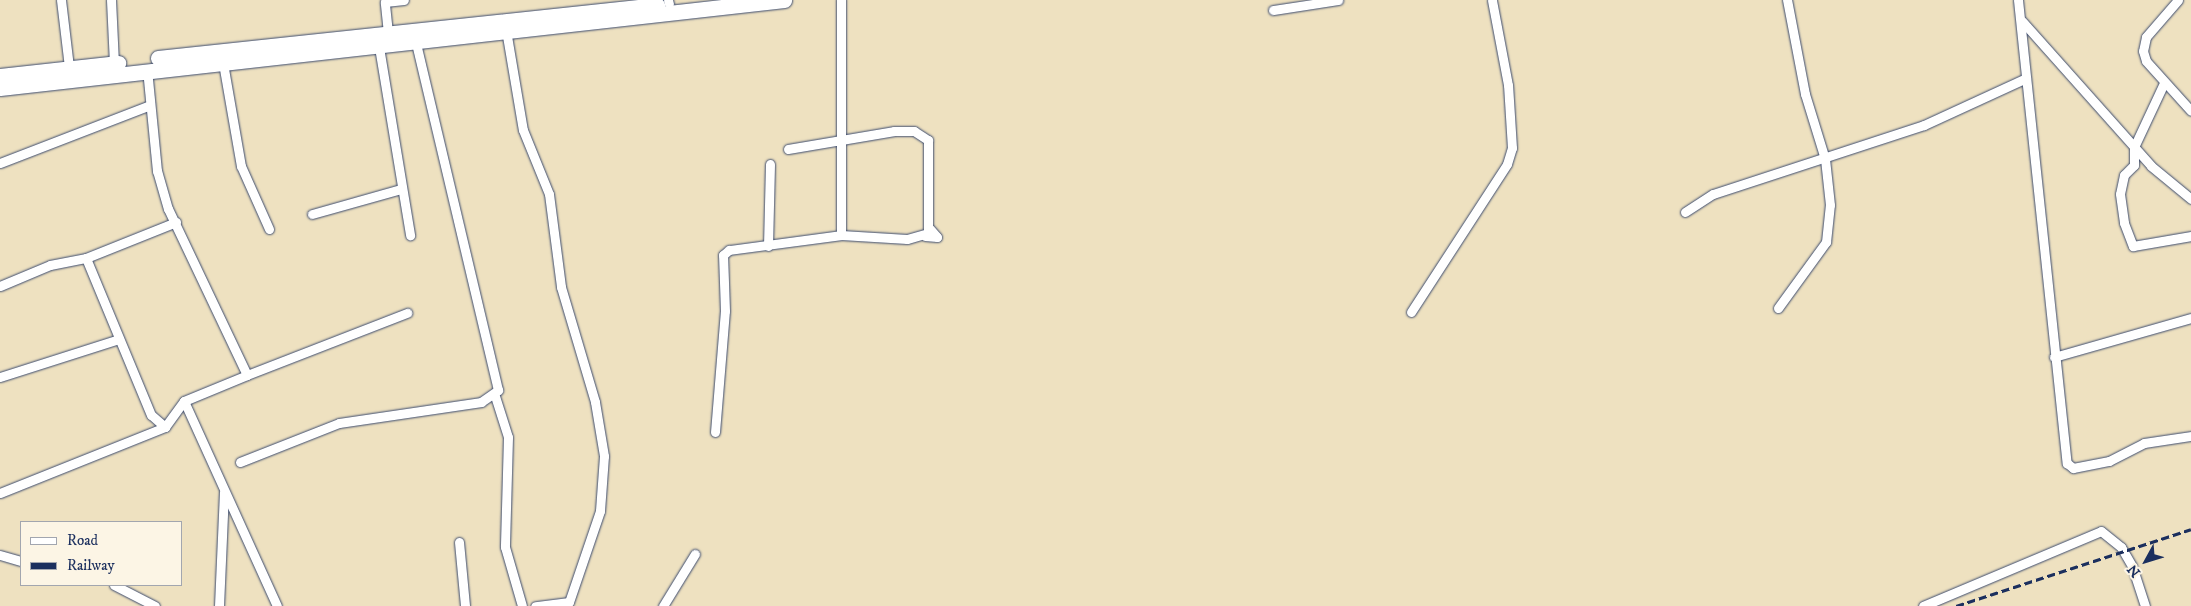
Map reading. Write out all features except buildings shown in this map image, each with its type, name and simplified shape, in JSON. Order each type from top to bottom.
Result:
[{"type":"main road","points":[[0,76],[695,0]]},
{"type":"main road","points":[[0,88],[147,69],[416,44],[506,30],[784,0]]},
{"type":"street","points":[[61,0],[69,67]]},
{"type":"street","points":[[111,0],[114,63]]},
{"type":"street","points":[[388,33],[385,1],[404,0]]},
{"type":"street","points":[[840,0],[844,137],[842,235]]},
{"type":"street","points":[[1273,10],[1338,0]]},
{"type":"street","points":[[1411,312],[1506,164],[1512,148],[1508,85],[1492,0]]},
{"type":"street","points":[[1778,308],[1826,242],[1830,205],[1825,159],[1805,94],[1787,0]]},
{"type":"street","points":[[2018,0],[2022,21],[2054,357],[2070,466],[2109,461],[2144,443],[2191,436]]},
{"type":"street","points":[[2178,0],[2144,44],[2146,61],[2191,111]]},
{"type":"street","points":[[2022,21],[2134,147],[2191,199]]},
{"type":"street","points":[[506,30],[523,130],[548,194],[561,287],[595,402],[604,456],[600,511],[569,604],[535,606]]},
{"type":"street","points":[[416,44],[497,373],[495,396],[508,437],[505,547],[522,606]]},
{"type":"street","points":[[379,48],[410,236]]},
{"type":"street","points":[[223,63],[241,166],[269,229]]},
{"type":"street","points":[[147,69],[148,106],[157,171],[176,222],[247,374]]},
{"type":"street","points":[[1684,212],[1713,194],[1825,159],[1924,125],[2026,78]]},
{"type":"street","points":[[2164,83],[2134,147],[2134,165],[2124,176],[2120,194],[2130,242],[2140,245],[2191,236]]},
{"type":"street","points":[[0,163],[148,106]]},
{"type":"street","points":[[715,432],[725,311],[721,261],[728,250],[842,235],[871,240],[927,232],[929,157],[924,134],[907,131],[844,137],[788,149]]},
{"type":"street","points":[[768,246],[770,164]]},
{"type":"street","points":[[312,214],[401,189]]},
{"type":"street","points":[[0,286],[64,261],[86,258],[176,222]]},
{"type":"street","points":[[86,258],[151,415],[165,426]]},
{"type":"street","points":[[0,493],[165,426],[184,401],[247,374],[407,313]]},
{"type":"street","points":[[2054,357],[2191,318]]},
{"type":"street","points":[[0,378],[118,339]]},
{"type":"street","points":[[240,462],[339,424],[481,402],[495,396]]},
{"type":"street","points":[[184,401],[277,606]]},
{"type":"street","points":[[218,606],[224,486]]},
{"type":"street","points":[[1923,606],[2101,531],[2121,547],[2132,566],[2145,606]]},
{"type":"street","points":[[459,542],[465,606]]},
{"type":"street","points":[[663,606],[695,554]]},
{"type":"street","points":[[0,555],[20,560]]},
{"type":"street","points":[[116,586],[155,606]]},
{"type":"railway","points":[[1956,606],[2191,529]]}]
